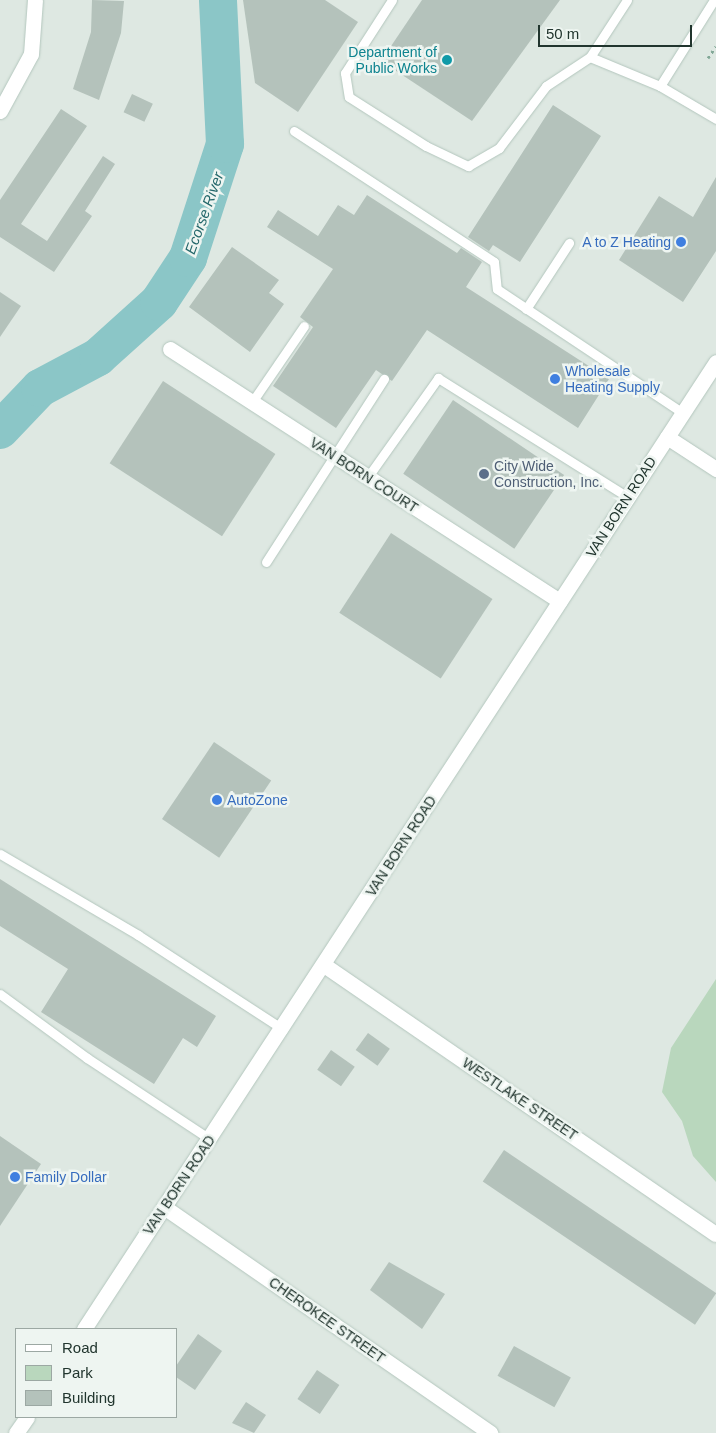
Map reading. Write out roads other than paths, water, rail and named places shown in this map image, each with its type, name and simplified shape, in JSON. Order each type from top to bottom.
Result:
[{"type":"street","points":[[0,111],[31,54],[36,0]]},
{"type":"street","name":"VAN BORN COURT","points":[[170,349],[560,601]]},
{"type":"street","name":"VAN BORN ROAD","points":[[85,1328],[283,1029],[716,362]]},
{"type":"street","points":[[667,436],[716,469]]},
{"type":"street","name":"WESTLAKE STREET","points":[[324,965],[716,1234]]},
{"type":"street","name":"CHEROKEE STREET","points":[[164,1207],[490,1433]]},
{"type":"street","points":[[16,1433],[25,1418]]},
{"type":"lane","points":[[392,0],[346,73],[349,97],[426,146],[468,166],[499,148],[546,86],[590,57],[627,0]]},
{"type":"lane","points":[[660,86],[714,0]]},
{"type":"lane","points":[[590,57],[660,86],[716,119]]},
{"type":"lane","points":[[294,131],[494,262],[497,289],[683,413]]},
{"type":"lane","points":[[526,309],[569,243]]},
{"type":"lane","points":[[252,402],[304,326]]},
{"type":"lane","points":[[368,478],[438,378],[628,497]]},
{"type":"lane","points":[[266,562],[384,379]]},
{"type":"lane","points":[[0,854],[138,935],[283,1029]]},
{"type":"lane","points":[[0,994],[87,1058],[210,1139]]},
{"type":"waterway","name":"Ecorse River","points":[[0,430],[40,388],[98,357],[159,302],[188,258],[225,144],[218,0]]},
{"type":"place","name":"Department of Public Works","points":[[447,60]]},
{"type":"place","name":"A to Z Heating","points":[[681,242]]},
{"type":"place","name":"Wholesale Heating Supply","points":[[555,379]]},
{"type":"place","name":"City Wide Construction, Inc.","points":[[484,474]]},
{"type":"place","name":"AutoZone","points":[[217,800]]},
{"type":"place","name":"Family Dollar","points":[[15,1177]]}]
